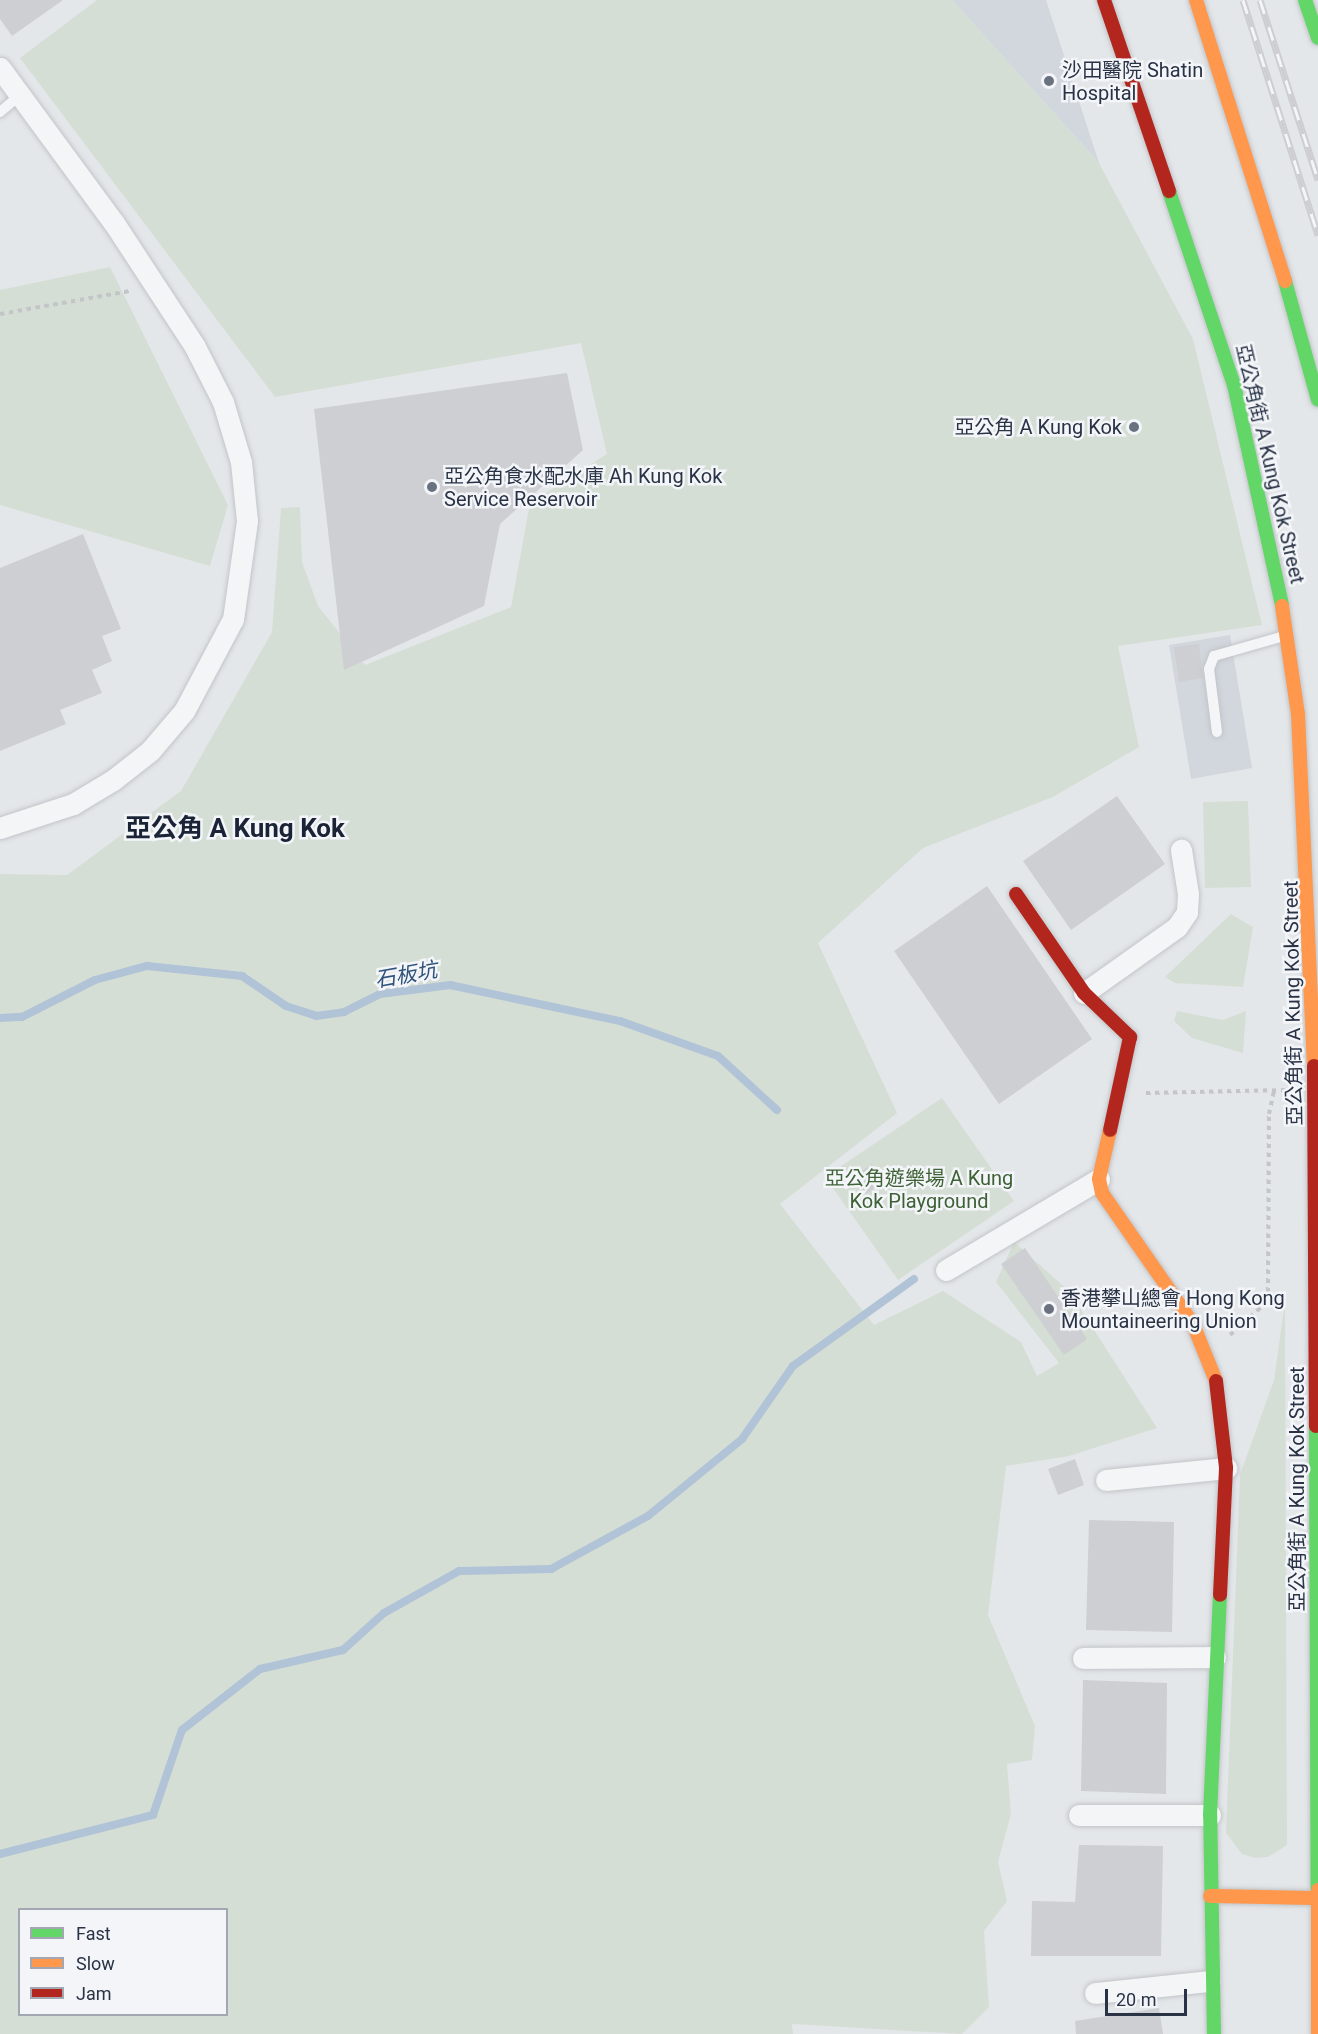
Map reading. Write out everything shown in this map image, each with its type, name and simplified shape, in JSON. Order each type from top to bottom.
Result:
[{"type":"main road","name":"亞公角街 A Kung Kok Street","points":[[1104,0],[1221,340],[1260,490],[1288,636],[1308,837],[1314,1033],[1318,2034]]},
{"type":"main road","points":[[1196,0],[1263,201],[1318,400]]},
{"type":"main road","points":[[1305,0],[1318,38]]},
{"type":"main road","points":[[1016,894],[1084,993],[1130,1037],[1099,1179],[1102,1193],[1209,1354],[1222,1407],[1226,1468],[1215,1658],[1210,1815],[1209,1981],[1214,2034]]},
{"type":"main road","points":[[1210,1896],[1317,1898]]},
{"type":"street","points":[[0,68],[195,347],[223,402],[241,462],[247,521],[233,619],[183,711],[150,751],[113,780],[73,804],[0,828]]},
{"type":"street","points":[[1084,993],[1178,927],[1187,912],[1188,894],[1181,850]]},
{"type":"street","points":[[946,1270],[1099,1179]]},
{"type":"street","points":[[1106,1480],[1226,1468]]},
{"type":"street","points":[[1083,1658],[1215,1658]]},
{"type":"street","points":[[1079,1815],[1210,1815]]},
{"type":"street","points":[[1095,1993],[1209,1981]]},
{"type":"lane","points":[[0,112],[20,95]]},
{"type":"lane","points":[[1217,732],[1209,669],[1214,656],[1288,636]]},
{"type":"path","points":[[0,314],[134,290]]},
{"type":"path","points":[[1209,1354],[1268,1301],[1269,1114],[1274,1090]]},
{"type":"path","points":[[1118,1096],[1292,1090]]},
{"type":"shaded area","name":"沙田醫院 Shatin Hospital","points":[[952,0],[1046,0],[1099,163]]},
{"type":"shaded area","points":[[1230,635],[1252,768],[1191,779],[1169,645]]},
{"type":"green space","points":[[97,0],[952,0],[1099,163],[1193,339],[1262,625],[1118,646],[1139,747],[1053,797],[923,848],[818,943],[897,1113],[780,1204],[874,1325],[943,1291],[1021,1342],[1037,1376],[1059,1363],[996,1282],[1014,1242],[1069,1291],[1157,1428],[1069,1456],[1006,1466],[988,1615],[1035,1726],[1032,1760],[1007,1764],[1011,1814],[998,1862],[1007,1901],[984,1931],[989,2007],[962,2034],[792,2024],[793,2034],[0,2034],[0,874],[67,875],[181,791],[272,632],[281,508],[300,507],[302,562],[318,606],[365,665],[511,607],[530,503],[607,454],[581,343],[275,397],[20,58]]},
{"type":"green space","points":[[110,267],[228,505],[210,566],[0,505],[0,290]]},
{"type":"green space","points":[[1248,801],[1251,887],[1205,888],[1203,802]]},
{"type":"green space","points":[[1231,914],[1253,927],[1243,987],[1175,983],[1165,977]]},
{"type":"green space","points":[[1177,1011],[1223,1020],[1246,1011],[1243,1053],[1192,1038],[1174,1021]]},
{"type":"green space","name":"亞公角遊樂場 A Kung Kok Playground","points":[[942,1098],[1014,1201],[898,1280],[825,1177]]},
{"type":"green space","points":[[1285,1302],[1287,1845],[1268,1857],[1255,1858],[1242,1854],[1226,1833],[1240,1475],[1274,1380]]},
{"type":"building","points":[[0,0],[63,0],[12,36],[0,19]]},
{"type":"building","name":"亞公角食水配水庫 Ah Kung Kok Service Reservoir","points":[[567,373],[583,450],[500,524],[484,606],[344,670],[314,409]]},
{"type":"building","points":[[83,534],[121,629],[102,636],[112,661],[92,670],[102,693],[60,710],[66,724],[0,751],[0,568]]},
{"type":"building","points":[[1199,644],[1203,678],[1179,682],[1174,647]]},
{"type":"building","points":[[1117,796],[1165,864],[1071,930],[1023,861]]},
{"type":"building","points":[[987,886],[1092,1039],[999,1104],[894,951]]},
{"type":"building","points":[[872,1164],[884,1182],[866,1194],[854,1176]]},
{"type":"building","name":"香港攀山總會 Hong Kong Mountaineering Union","points":[[1025,1248],[1087,1339],[1064,1355],[1001,1264]]},
{"type":"building","points":[[1075,1459],[1084,1485],[1058,1495],[1048,1469]]},
{"type":"building","points":[[1089,1520],[1174,1522],[1172,1632],[1086,1630]]},
{"type":"building","points":[[1083,1680],[1167,1683],[1166,1794],[1081,1791]]},
{"type":"building","points":[[1079,1845],[1163,1846],[1161,1956],[1031,1956],[1032,1901],[1075,1902]]},
{"type":"building","points":[[1159,2008],[1163,2034],[1076,2034],[1075,2021]]},
{"type":"waterway","name":"石板坑","points":[[0,1018],[22,1017],[95,980],[147,966],[242,976],[286,1006],[316,1016],[344,1012],[380,994],[450,985],[620,1021],[718,1056],[777,1110]]},
{"type":"waterway","points":[[0,1854],[153,1815],[182,1730],[260,1669],[343,1650],[384,1613],[459,1571],[551,1569],[648,1516],[742,1439],[793,1366],[914,1279]]},
{"type":"railway","points":[[1243,0],[1318,235]]},
{"type":"railway","points":[[1260,0],[1318,180]]},
{"type":"traffic: fast","points":[[1305,0],[1318,38]]},
{"type":"traffic: fast","points":[[1169,191],[1234,385],[1282,606]]},
{"type":"traffic: fast","points":[[1285,281],[1318,400]]},
{"type":"traffic: fast","points":[[1316,1426],[1318,1890]]},
{"type":"traffic: fast","points":[[1214,2034],[1210,1815],[1220,1595]]},
{"type":"traffic: slow","points":[[1196,0],[1285,281]]},
{"type":"traffic: slow","points":[[1282,606],[1298,714],[1314,1066]]},
{"type":"traffic: slow","points":[[1110,1130],[1099,1179],[1102,1193],[1193,1324],[1216,1381]]},
{"type":"traffic: slow","points":[[1318,1890],[1318,2034]]},
{"type":"traffic: slow","points":[[1210,1896],[1317,1898]]},
{"type":"traffic: jam","points":[[1104,0],[1169,191]]},
{"type":"traffic: jam","points":[[1016,894],[1084,993],[1130,1037],[1110,1130]]},
{"type":"traffic: jam","points":[[1314,1066],[1316,1426]]},
{"type":"traffic: jam","points":[[1216,1381],[1226,1468],[1220,1595]]},
{"type":"place","name":"沙田醫院 Shatin Hospital","points":[[1049,81]]},
{"type":"place","name":"亞公角 A Kung Kok","points":[[1134,427]]},
{"type":"place","name":"亞公角食水配水庫 Ah Kung Kok Service Reservoir","points":[[432,487]]},
{"type":"place","name":"香港攀山總會 Hong Kong Mountaineering Union","points":[[1049,1309]]},
{"type":"district","name":"亞公角 A Kung Kok","points":[[235,829]]}]
